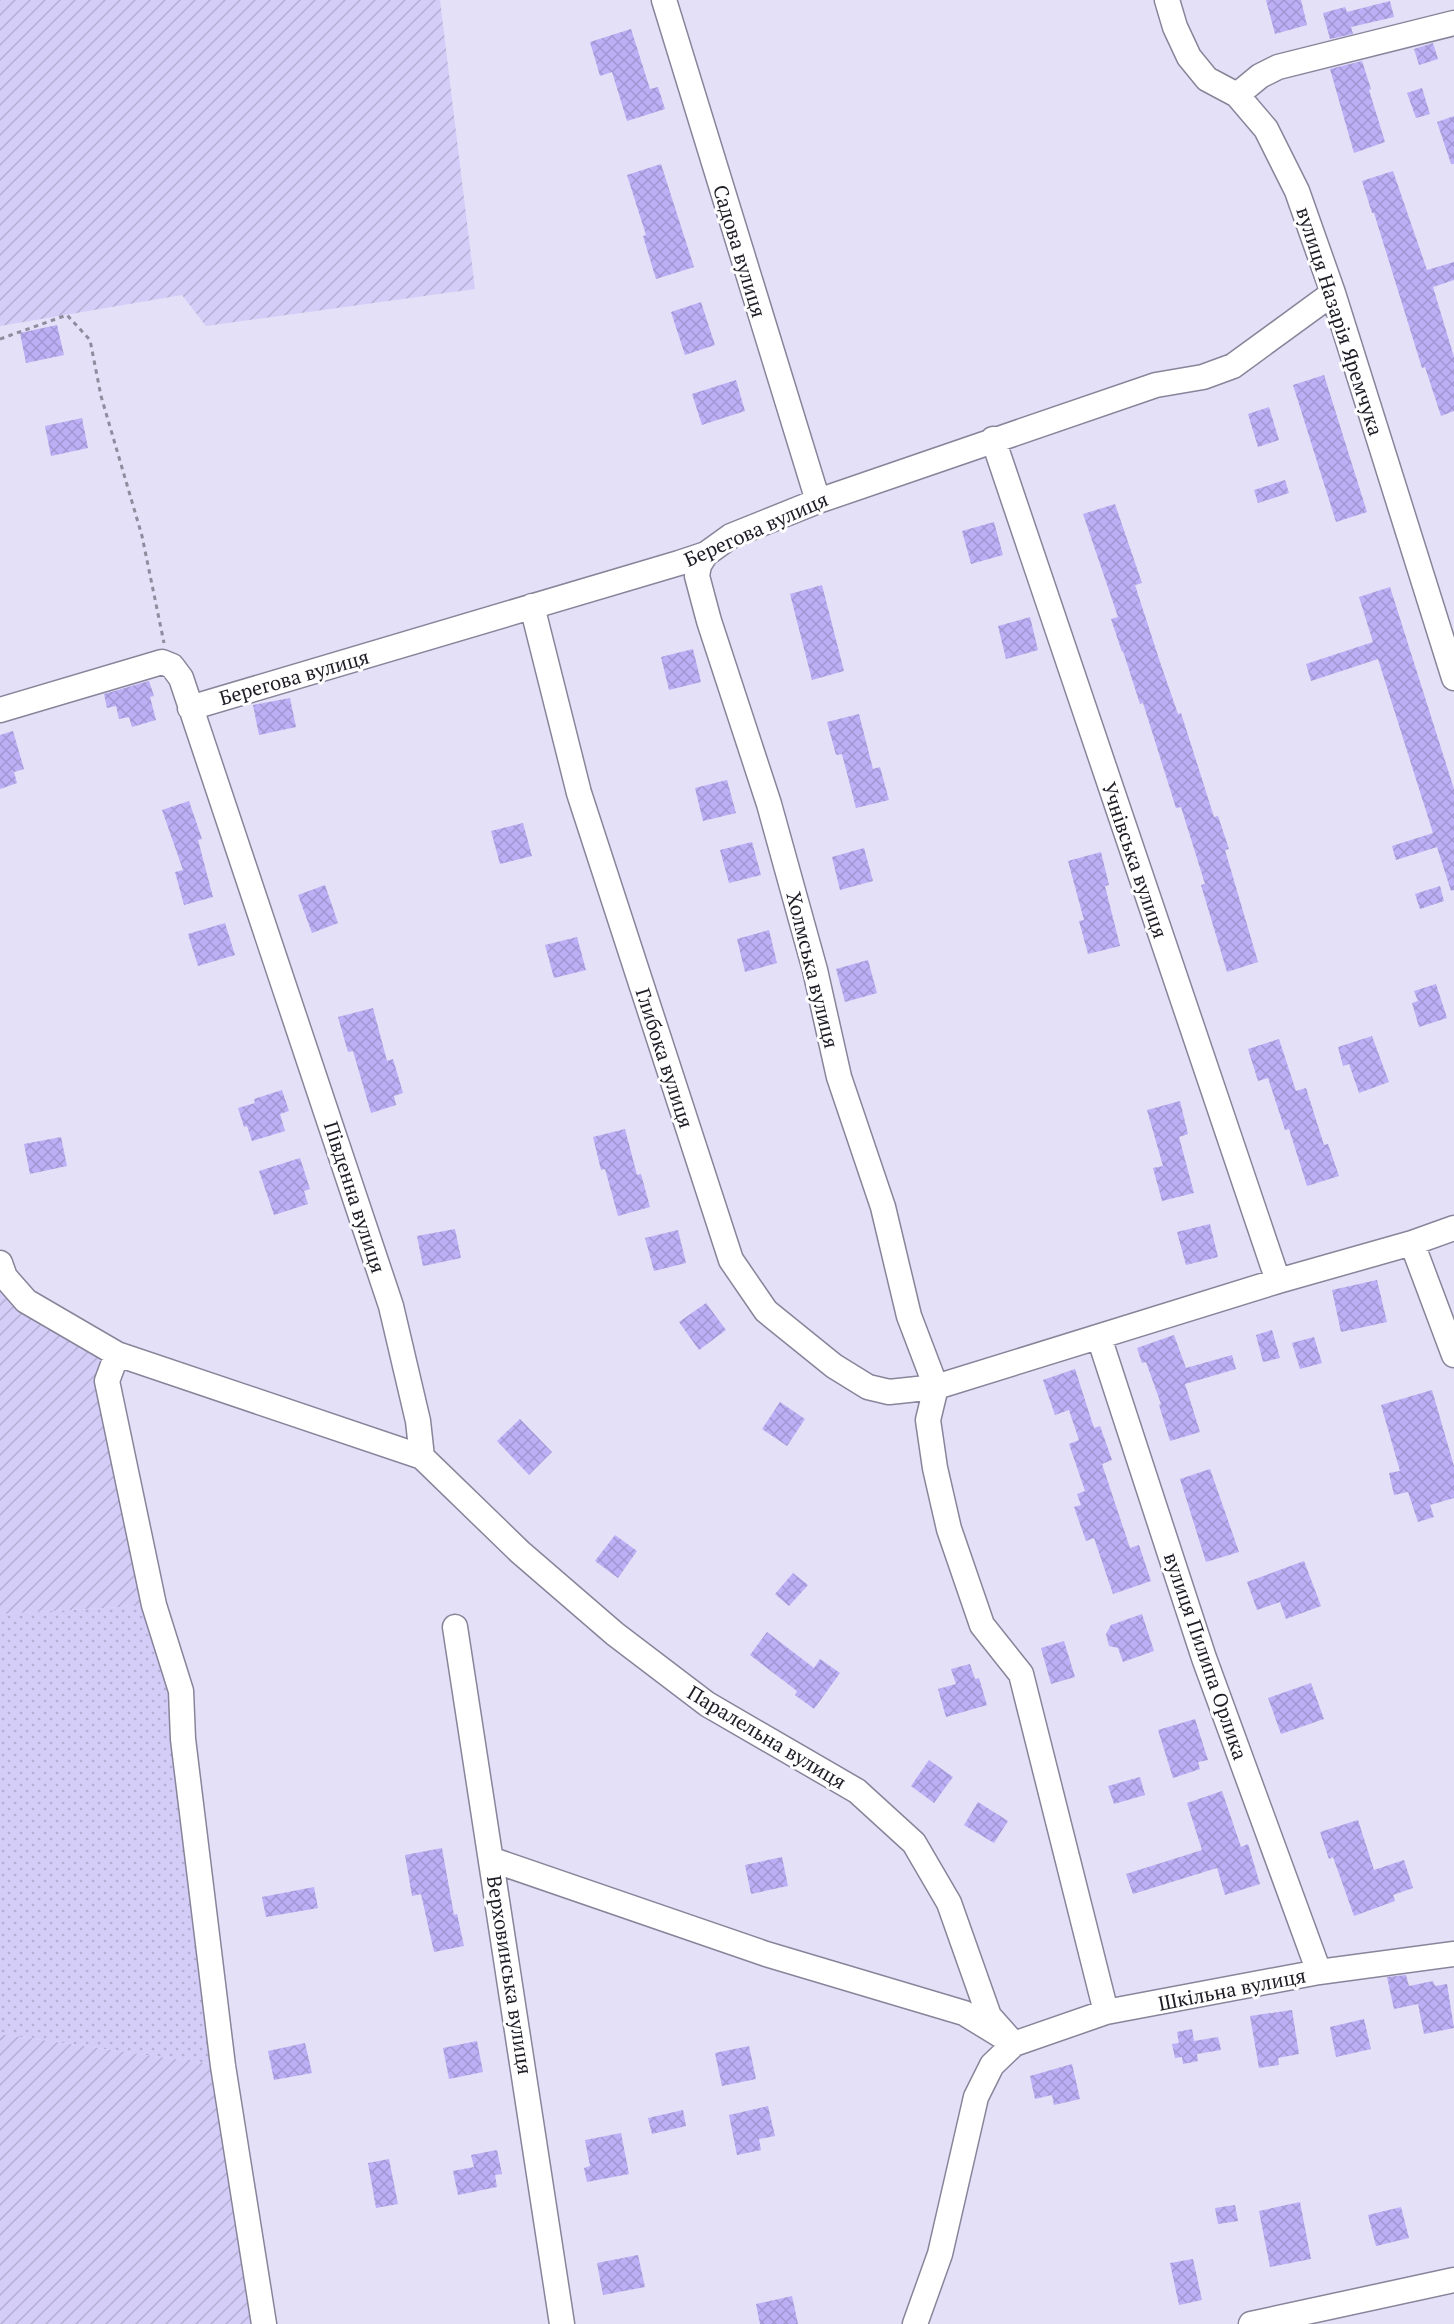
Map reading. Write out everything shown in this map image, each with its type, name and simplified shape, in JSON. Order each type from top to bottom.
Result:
[{"type":"street","name":"Садова вулиця","points":[[664,0],[818,501]]},
{"type":"street","name":"вулиця Назарія Яремчука","points":[[1167,0],[1175,27],[1189,57],[1207,79],[1237,95],[1266,129],[1297,191],[1333,292],[1454,678]]},
{"type":"street","points":[[1237,95],[1260,76],[1278,67],[1454,23]]},
{"type":"street","name":"Берегова вулиця","points":[[190,708],[706,554],[731,536],[818,501],[1156,385],[1203,376],[1233,366],[1333,292]]},
{"type":"street","name":"Учнівська вулиця","points":[[993,440],[1278,1281]]},
{"type":"street","name":"Холмська вулиця","points":[[706,554],[699,565],[697,576],[769,804],[815,970],[839,1077],[883,1207],[909,1316],[936,1387]]},
{"type":"street","name":"Глибока вулиця","points":[[532,606],[579,793],[731,1260],[766,1311],[834,1366],[868,1388],[889,1392],[936,1387],[1278,1281],[1412,1243],[1454,1228]]},
{"type":"street","points":[[0,710],[162,662],[168,663]]},
{"type":"street","name":"Південна вулиця","points":[[168,663],[181,678],[391,1306],[418,1421],[422,1457]]},
{"type":"street","points":[[1412,1243],[1454,1355]]},
{"type":"street","points":[[0,1263],[5,1276],[26,1301],[117,1354],[422,1457]]},
{"type":"street","name":"вулиця Пилипа Орлика","points":[[1099,1337],[1204,1658],[1319,1972]]},
{"type":"street","points":[[117,1354],[107,1381],[154,1605],[181,1691],[183,1738],[223,2066],[264,2324]]},
{"type":"street","points":[[936,1387],[928,1420],[935,1468],[949,1529],[982,1625],[1021,1674],[1106,2012]]},
{"type":"street","name":"Паралельна вулиця","points":[[422,1457],[520,1552],[624,1641],[707,1704],[856,1791],[914,1843],[949,1903],[989,2016],[1014,2044]]},
{"type":"street","name":"Верховинська вулиця","points":[[455,1627],[493,1860],[562,2324]]},
{"type":"street","points":[[493,1860],[766,1954],[964,2013],[1014,2044],[992,2065],[975,2097],[940,2254],[915,2324]]},
{"type":"street","name":"Шкільна вулиця","points":[[1014,2044],[1106,2012],[1319,1972],[1454,1954]]},
{"type":"street","points":[[1251,2324],[1454,2280]]},
{"type":"path","points":[[0,339],[68,315],[90,340],[101,396],[142,536],[168,663]]},
{"type":"shaded area","points":[[0,0],[440,0],[475,289],[206,326],[182,295],[0,326]]},
{"type":"shaded area","points":[[0,1284],[117,1354],[107,1381],[154,1605],[0,1614]]},
{"type":"shaded area","points":[[154,1605],[181,1691],[223,2066],[0,2034],[0,1614]]},
{"type":"shaded area","points":[[0,2034],[223,2066],[262,2324],[0,2324]]},
{"type":"building","points":[[1266,0],[1301,0],[1307,25],[1275,34]]},
{"type":"building","points":[[1390,1],[1394,17],[1351,27],[1353,34],[1330,39],[1323,13],[1345,7],[1347,12]]},
{"type":"building","points":[[631,29],[650,89],[658,87],[665,109],[627,121],[612,72],[600,76],[590,42]]},
{"type":"building","points":[[1433,43],[1438,59],[1419,65],[1414,49]]},
{"type":"building","points":[[1362,61],[1385,142],[1354,153],[1330,69]]},
{"type":"building","points":[[1422,88],[1430,114],[1416,118],[1407,93]]},
{"type":"building","points":[[1454,116],[1454,164],[1451,164],[1437,122]]},
{"type":"building","points":[[661,164],[694,267],[656,279],[643,236],[646,235],[627,175]]},
{"type":"building","points":[[1393,171],[1427,270],[1454,262],[1454,280],[1433,287],[1454,357],[1454,411],[1441,416],[1425,367],[1422,368],[1362,181]]},
{"type":"building","points":[[701,302],[715,345],[685,355],[671,312]]},
{"type":"building","points":[[57,325],[64,355],[26,363],[20,333]]},
{"type":"building","points":[[1324,375],[1367,512],[1336,522],[1293,385]]},
{"type":"building","points":[[736,380],[745,411],[702,425],[692,394]]},
{"type":"building","points":[[1269,407],[1279,440],[1258,447],[1248,414]]},
{"type":"building","points":[[82,418],[88,448],[51,456],[45,426]]},
{"type":"building","points":[[1285,480],[1289,493],[1258,503],[1254,490]]},
{"type":"building","points":[[1115,504],[1142,583],[1135,585],[1160,662],[1178,714],[1181,713],[1214,817],[1218,816],[1229,849],[1225,850],[1258,962],[1227,972],[1201,885],[1205,884],[1181,807],[1176,808],[1143,703],[1140,704],[1122,652],[1111,619],[1118,617],[1083,514]]},
{"type":"building","points":[[994,522],[1003,555],[971,564],[962,531]]},
{"type":"building","points":[[822,585],[844,671],[812,680],[790,594]]},
{"type":"building","points":[[1390,587],[1454,789],[1454,890],[1451,891],[1437,847],[1396,860],[1392,846],[1433,833],[1378,659],[1311,681],[1306,664],[1373,642],[1359,597]]},
{"type":"building","points":[[1030,617],[1038,650],[1006,659],[998,626]]},
{"type":"building","points":[[693,649],[701,682],[669,690],[661,657]]},
{"type":"building","points":[[149,681],[154,696],[150,697],[156,720],[132,727],[129,717],[119,719],[116,706],[107,708],[104,694]]},
{"type":"building","points":[[290,698],[296,727],[259,735],[253,705]]},
{"type":"building","points":[[859,714],[873,769],[880,767],[889,800],[856,808],[842,754],[836,755],[827,722]]},
{"type":"building","points":[[13,731],[24,769],[14,772],[17,783],[0,789],[0,735]]},
{"type":"building","points":[[727,780],[736,813],[703,821],[695,788]]},
{"type":"building","points":[[189,801],[202,839],[198,840],[213,897],[184,905],[175,872],[183,870],[162,810]]},
{"type":"building","points":[[523,823],[532,856],[500,864],[491,831]]},
{"type":"building","points":[[752,842],[761,875],[729,883],[720,850]]},
{"type":"building","points":[[864,848],[873,881],[840,890],[832,857]]},
{"type":"building","points":[[1101,852],[1109,885],[1105,886],[1120,946],[1088,954],[1079,921],[1084,920],[1068,861]]},
{"type":"building","points":[[325,885],[338,923],[312,933],[298,895]]},
{"type":"building","points":[[1440,886],[1444,901],[1420,909],[1415,894]]},
{"type":"building","points":[[225,923],[235,955],[198,966],[188,934]]},
{"type":"building","points":[[769,930],[777,963],[745,972],[737,939]]},
{"type":"building","points":[[577,937],[586,970],[554,978],[545,945]]},
{"type":"building","points":[[868,960],[877,993],[845,1002],[836,969]]},
{"type":"building","points":[[1436,984],[1447,1018],[1419,1027],[1412,1003],[1418,1001],[1414,991]]},
{"type":"building","points":[[373,1008],[387,1061],[393,1059],[403,1093],[394,1096],[396,1105],[371,1113],[353,1051],[348,1052],[338,1017]]},
{"type":"building","points":[[1372,1036],[1389,1082],[1359,1093],[1349,1064],[1343,1066],[1338,1047]]},
{"type":"building","points":[[1279,1039],[1296,1091],[1306,1088],[1324,1145],[1328,1144],[1339,1176],[1307,1186],[1289,1129],[1285,1130],[1268,1078],[1258,1081],[1248,1049]]},
{"type":"building","points":[[282,1090],[289,1111],[280,1114],[285,1131],[252,1141],[247,1126],[244,1127],[238,1108],[255,1103],[254,1099]]},
{"type":"building","points":[[1180,1101],[1188,1134],[1179,1137],[1194,1193],[1162,1201],[1153,1168],[1163,1166],[1147,1110]]},
{"type":"building","points":[[625,1129],[637,1175],[641,1174],[650,1207],[618,1216],[605,1169],[601,1170],[593,1137]]},
{"type":"building","points":[[61,1137],[67,1166],[30,1174],[24,1144]]},
{"type":"building","points":[[300,1158],[310,1189],[304,1191],[308,1204],[274,1215],[259,1171]]},
{"type":"building","points":[[1210,1224],[1218,1257],[1186,1265],[1177,1232]]},
{"type":"building","points":[[455,1229],[461,1258],[423,1266],[417,1236]]},
{"type":"building","points":[[678,1230],[686,1263],[654,1271],[645,1238]]},
{"type":"building","points":[[1377,1280],[1387,1322],[1341,1332],[1332,1290]]},
{"type":"building","points":[[706,1303],[726,1330],[699,1350],[679,1322]]},
{"type":"building","points":[[1272,1330],[1280,1358],[1263,1362],[1256,1335]]},
{"type":"building","points":[[1174,1335],[1186,1368],[1232,1355],[1236,1369],[1185,1384],[1200,1432],[1170,1441],[1159,1405],[1161,1404],[1146,1362],[1142,1363],[1137,1348]]},
{"type":"building","points":[[1314,1337],[1322,1363],[1300,1369],[1292,1343]]},
{"type":"building","points":[[1075,1369],[1094,1428],[1100,1426],[1112,1460],[1102,1464],[1130,1548],[1139,1545],[1151,1581],[1113,1594],[1094,1538],[1086,1541],[1074,1507],[1081,1505],[1077,1494],[1085,1491],[1069,1444],[1079,1440],[1069,1410],[1055,1415],[1043,1380]]},
{"type":"building","points":[[1432,1390],[1454,1466],[1454,1498],[1430,1505],[1434,1517],[1418,1522],[1408,1492],[1394,1495],[1389,1473],[1400,1471],[1381,1405]]},
{"type":"building","points":[[780,1402],[805,1419],[787,1446],[762,1429]]},
{"type":"building","points":[[520,1419],[552,1452],[529,1475],[497,1441]]},
{"type":"building","points":[[1210,1469],[1239,1552],[1206,1562],[1180,1479]]},
{"type":"building","points":[[615,1535],[637,1551],[618,1578],[595,1561]]},
{"type":"building","points":[[1304,1561],[1321,1606],[1286,1619],[1280,1602],[1257,1610],[1247,1582]]},
{"type":"building","points":[[793,1573],[808,1585],[789,1606],[775,1594]]},
{"type":"building","points":[[1142,1614],[1154,1651],[1123,1662],[1118,1648],[1109,1646],[1106,1634],[1111,1625]]},
{"type":"building","points":[[767,1632],[814,1668],[820,1659],[840,1673],[814,1709],[795,1695],[797,1691],[750,1655]]},
{"type":"building","points":[[1064,1641],[1075,1677],[1051,1684],[1041,1648]]},
{"type":"building","points":[[970,1664],[975,1679],[979,1678],[987,1705],[946,1717],[938,1689],[956,1684],[951,1669]]},
{"type":"building","points":[[1311,1683],[1324,1719],[1281,1734],[1268,1698]]},
{"type":"building","points":[[1195,1719],[1208,1760],[1198,1762],[1200,1769],[1173,1778],[1158,1730]]},
{"type":"building","points":[[929,1760],[953,1777],[934,1803],[911,1786]]},
{"type":"building","points":[[1140,1777],[1145,1795],[1114,1804],[1108,1786]]},
{"type":"building","points":[[1222,1791],[1241,1847],[1248,1844],[1260,1884],[1225,1895],[1217,1868],[1133,1894],[1126,1874],[1202,1850],[1187,1803]]},
{"type":"building","points":[[978,1802],[1008,1821],[994,1843],[964,1825]]},
{"type":"building","points":[[1358,1820],[1374,1870],[1404,1860],[1413,1888],[1393,1895],[1395,1901],[1354,1916],[1333,1857],[1329,1859],[1320,1832]]},
{"type":"building","points":[[442,1848],[454,1915],[457,1914],[464,1946],[434,1952],[421,1894],[412,1896],[405,1855]]},
{"type":"building","points":[[782,1857],[788,1886],[751,1894],[745,1865]]},
{"type":"building","points":[[314,1887],[318,1908],[266,1917],[262,1897]]},
{"type":"building","points":[[1406,1975],[1409,1986],[1433,1981],[1435,1986],[1447,1984],[1454,2028],[1424,2034],[1418,2004],[1394,2009],[1387,1977]]},
{"type":"building","points":[[1292,2010],[1299,2054],[1278,2058],[1279,2065],[1259,2068],[1250,2016]]},
{"type":"building","points":[[1364,2019],[1371,2049],[1336,2057],[1330,2027]]},
{"type":"building","points":[[1192,2029],[1194,2041],[1218,2037],[1221,2050],[1197,2054],[1198,2061],[1183,2064],[1182,2057],[1175,2058],[1172,2044],[1179,2043],[1177,2032]]},
{"type":"building","points":[[477,2041],[483,2072],[449,2079],[443,2048]]},
{"type":"building","points":[[305,2043],[312,2073],[274,2080],[268,2051]]},
{"type":"building","points":[[749,2046],[756,2079],[722,2086],[715,2053]]},
{"type":"building","points":[[1072,2064],[1080,2099],[1054,2105],[1052,2095],[1035,2099],[1030,2076]]},
{"type":"building","points":[[768,2106],[775,2136],[759,2139],[761,2150],[737,2155],[729,2115]]},
{"type":"building","points":[[683,2110],[686,2126],[652,2134],[648,2118]]},
{"type":"building","points":[[621,2133],[629,2174],[587,2182],[584,2168],[590,2166],[585,2140]]},
{"type":"building","points":[[497,2150],[502,2174],[495,2175],[497,2187],[458,2195],[453,2171],[474,2167],[471,2155]]},
{"type":"building","points":[[389,2159],[398,2204],[376,2208],[368,2163]]},
{"type":"building","points":[[1300,2202],[1311,2259],[1270,2267],[1259,2211]]},
{"type":"building","points":[[1235,2205],[1238,2221],[1218,2224],[1215,2208]]},
{"type":"building","points":[[1401,2207],[1409,2238],[1376,2246],[1368,2215]]},
{"type":"building","points":[[638,2255],[645,2287],[603,2295],[597,2263]]},
{"type":"building","points":[[1193,2259],[1202,2300],[1179,2305],[1170,2263]]},
{"type":"building","points":[[792,2296],[798,2324],[760,2324],[756,2304]]}]
